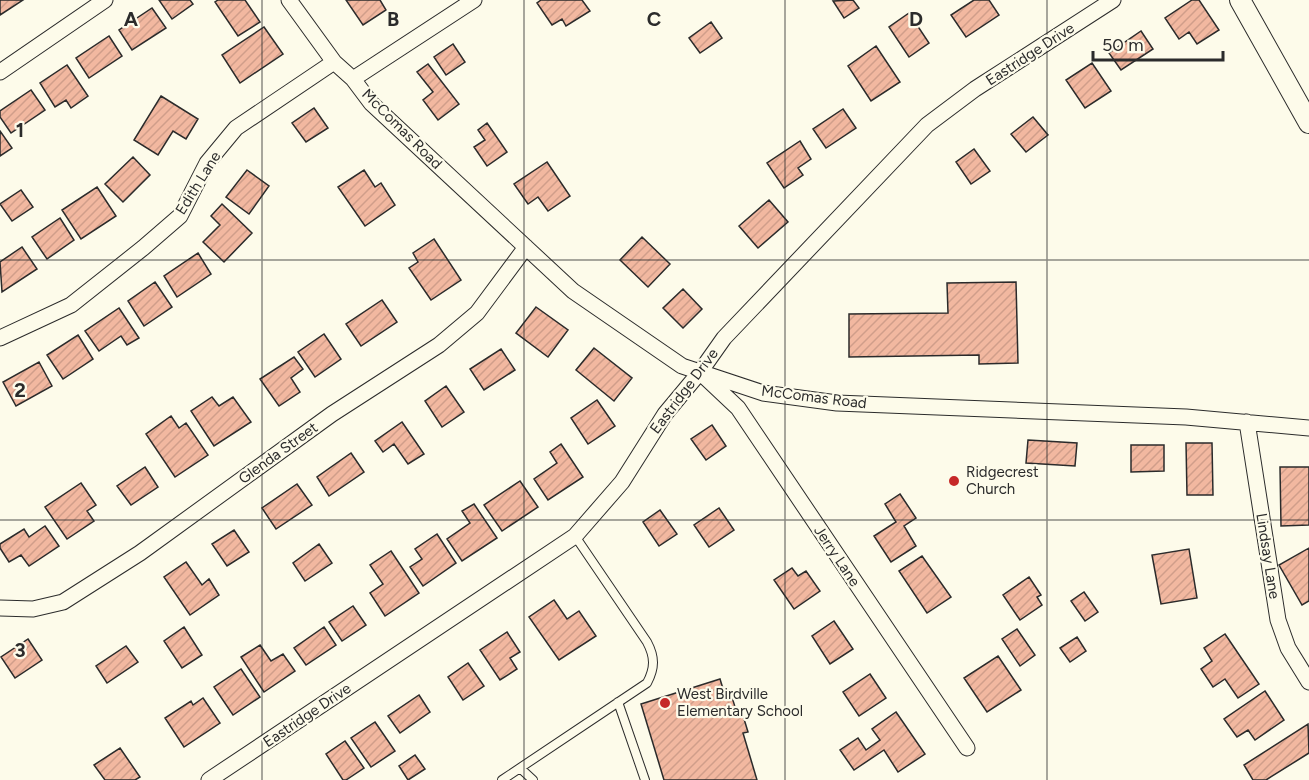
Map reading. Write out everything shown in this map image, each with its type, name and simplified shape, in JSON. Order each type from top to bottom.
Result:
[{"type":"street","points":[[0,72],[105,0]]},
{"type":"street","name":"McComas Road","points":[[289,0],[334,62],[353,79],[371,103],[573,291],[682,366],[763,393],[837,403],[1186,417],[1309,428]]},
{"type":"street","points":[[353,79],[474,0]]},
{"type":"street","name":"Eastridge Drive","points":[[209,780],[575,537],[622,482],[664,414],[700,372],[724,338],[927,125],[975,89],[1113,0]]},
{"type":"street","points":[[1240,0],[1309,123]]},
{"type":"street","name":"Edith Lane","points":[[0,338],[70,304],[143,248],[180,216],[207,163],[236,128],[334,62]]},
{"type":"street","name":"Glenda Street","points":[[0,608],[33,609],[63,602],[140,553],[332,414],[439,345],[477,313],[526,247]]},
{"type":"street","name":"Jerry Lane","points":[[700,372],[738,408],[967,748]]},
{"type":"street","name":"Lindsay Lane","points":[[1247,422],[1278,620],[1288,648],[1309,682]]},
{"type":"lane","points":[[502,780],[647,683],[652,674],[654,663],[652,652],[575,537]]},
{"type":"lane","points":[[618,702],[645,780]]},
{"type":"lane","points":[[520,768],[533,780]]},
{"type":"building","points":[[0,0],[23,0],[0,15]]},
{"type":"building","points":[[159,0],[190,0],[193,4],[172,19]]},
{"type":"building","points":[[245,0],[260,22],[238,36],[215,2]]},
{"type":"building","points":[[346,0],[380,0],[386,10],[363,25]]},
{"type":"building","points":[[541,0],[582,0],[590,11],[566,26],[562,19],[552,25],[537,3]]},
{"type":"building","points":[[853,0],[859,8],[844,18],[833,1]]},
{"type":"building","points":[[974,0],[989,0],[999,15],[966,37],[951,15]]},
{"type":"building","points":[[1192,0],[1199,0],[1219,30],[1197,44],[1189,32],[1179,39],[1165,18]]},
{"type":"building","points":[[152,8],[166,28],[132,50],[119,30]]},
{"type":"building","points":[[909,13],[929,43],[909,57],[889,27]]},
{"type":"building","points":[[711,22],[722,38],[700,53],[689,38]]},
{"type":"building","points":[[264,27],[283,54],[240,83],[222,55]]},
{"type":"building","points":[[1141,31],[1153,49],[1121,70],[1109,53]]},
{"type":"building","points":[[109,36],[122,56],[89,78],[76,58]]},
{"type":"building","points":[[453,44],[465,62],[446,75],[434,57]]},
{"type":"building","points":[[876,46],[900,82],[871,101],[848,66]]},
{"type":"building","points":[[1092,63],[1111,91],[1085,108],[1066,80]]},
{"type":"building","points":[[428,64],[459,104],[438,120],[423,100],[433,92],[417,72]]},
{"type":"building","points":[[67,65],[88,96],[71,108],[66,100],[55,107],[40,83]]},
{"type":"building","points":[[31,90],[45,110],[11,133],[0,117],[0,111]]},
{"type":"building","points":[[161,96],[198,119],[186,139],[173,131],[158,155],[134,140]]},
{"type":"building","points":[[314,108],[328,128],[306,142],[292,123]]},
{"type":"building","points":[[843,109],[856,128],[826,148],[813,129]]},
{"type":"building","points":[[1033,117],[1048,135],[1026,152],[1011,134]]},
{"type":"building","points":[[487,123],[507,152],[487,166],[474,147],[485,140],[478,130]]},
{"type":"building","points":[[0,131],[12,148],[0,156]]},
{"type":"building","points":[[800,141],[811,159],[798,168],[803,175],[784,188],[767,163]]},
{"type":"building","points":[[974,149],[990,171],[971,184],[956,162]]},
{"type":"building","points":[[133,157],[150,175],[123,202],[105,184]]},
{"type":"building","points":[[547,162],[570,196],[548,211],[538,197],[528,204],[514,184]]},
{"type":"building","points":[[247,170],[269,186],[249,214],[226,197]]},
{"type":"building","points":[[364,170],[375,187],[381,183],[395,205],[365,226],[338,187]]},
{"type":"building","points":[[97,187],[116,216],[81,239],[62,210]]},
{"type":"building","points":[[21,190],[33,207],[12,221],[0,204]]},
{"type":"building","points":[[769,200],[788,222],[758,248],[739,226]]},
{"type":"building","points":[[222,204],[252,233],[224,262],[203,242],[220,225],[211,216]]},
{"type":"building","points":[[60,218],[74,240],[47,259],[32,237]]},
{"type":"building","points":[[642,237],[670,264],[648,287],[620,260]]},
{"type":"building","points":[[434,239],[461,280],[431,300],[409,268],[418,262],[413,253]]},
{"type":"building","points":[[22,247],[37,269],[2,292],[0,262]]},
{"type":"building","points":[[198,253],[211,274],[177,297],[164,276]]},
{"type":"building","points":[[155,282],[172,307],[144,326],[128,301]]},
{"type":"building","points":[[1016,282],[1018,363],[979,364],[979,355],[849,357],[849,314],[948,313],[947,283]]},
{"type":"building","points":[[683,289],[702,309],[683,328],[663,308]]},
{"type":"building","points":[[382,300],[397,322],[361,346],[346,324]]},
{"type":"building","points":[[536,307],[568,330],[548,357],[516,333]]},
{"type":"building","points":[[119,308],[139,338],[127,345],[121,336],[99,351],[85,331]]},
{"type":"building","points":[[324,334],[341,359],[315,377],[298,352]]},
{"type":"building","points":[[78,335],[93,359],[63,379],[47,355]]},
{"type":"building","points":[[594,348],[632,378],[614,401],[576,370]]},
{"type":"building","points":[[501,349],[515,370],[484,390],[470,369]]},
{"type":"building","points":[[294,357],[303,369],[291,378],[300,392],[279,406],[260,379]]},
{"type":"building","points":[[39,362],[52,386],[16,406],[3,382]]},
{"type":"building","points":[[446,386],[464,412],[442,427],[425,401]]},
{"type":"building","points":[[212,397],[219,406],[233,397],[251,422],[214,446],[191,411]]},
{"type":"building","points":[[597,400],[615,426],[588,444],[571,418]]},
{"type":"building","points":[[171,416],[179,428],[186,423],[208,455],[175,477],[146,434]]},
{"type":"building","points":[[402,422],[424,454],[408,464],[394,444],[383,452],[375,441]]},
{"type":"building","points":[[712,425],[726,446],[706,460],[691,439]]},
{"type":"building","points":[[1028,440],[1077,443],[1075,466],[1026,463]]},
{"type":"building","points":[[1186,443],[1212,443],[1213,495],[1187,495]]},
{"type":"building","points":[[561,444],[583,477],[548,500],[534,479],[557,463],[550,452]]},
{"type":"building","points":[[1131,445],[1164,445],[1164,471],[1131,472]]},
{"type":"building","points":[[351,453],[364,472],[329,496],[317,477]]},
{"type":"building","points":[[145,467],[158,487],[131,505],[117,486]]},
{"type":"building","points":[[1280,467],[1309,467],[1309,525],[1281,526]]},
{"type":"building","points":[[520,481],[538,507],[502,531],[484,505]]},
{"type":"building","points":[[81,483],[96,505],[87,511],[94,521],[67,539],[45,507]]},
{"type":"building","points":[[297,484],[312,505],[276,529],[262,508]]},
{"type":"building","points":[[900,494],[916,518],[904,526],[916,546],[891,562],[874,536],[896,522],[885,504]]},
{"type":"building","points":[[474,504],[497,538],[462,561],[447,539],[470,523],[462,511]]},
{"type":"building","points":[[719,508],[734,530],[709,547],[694,525]]},
{"type":"building","points":[[660,510],[677,534],[659,546],[643,522]]},
{"type":"building","points":[[45,526],[59,546],[29,566],[21,555],[9,562],[0,544],[24,529],[29,537]]},
{"type":"building","points":[[234,530],[249,552],[227,566],[212,544]]},
{"type":"building","points":[[437,534],[456,563],[423,586],[410,567],[422,559],[415,549]]},
{"type":"building","points":[[319,544],[332,563],[305,581],[293,563]]},
{"type":"building","points":[[1309,548],[1309,601],[1302,605],[1279,565]]},
{"type":"building","points":[[1189,549],[1197,598],[1161,604],[1152,555]]},
{"type":"building","points":[[391,551],[419,593],[385,616],[370,593],[383,584],[370,565]]},
{"type":"building","points":[[922,556],[951,597],[927,613],[899,571]]},
{"type":"building","points":[[186,562],[202,585],[209,579],[219,595],[190,615],[164,577]]},
{"type":"building","points":[[792,568],[798,576],[806,571],[820,591],[794,609],[774,580]]},
{"type":"building","points":[[1029,577],[1041,595],[1037,597],[1042,605],[1020,620],[1003,595]]},
{"type":"building","points":[[1084,592],[1098,612],[1085,621],[1071,601]]},
{"type":"building","points":[[554,600],[567,619],[579,611],[596,636],[559,660],[529,617]]},
{"type":"building","points":[[353,606],[366,625],[342,641],[329,622]]},
{"type":"building","points":[[834,621],[853,649],[830,664],[812,636]]},
{"type":"building","points":[[184,627],[202,655],[182,668],[164,641]]},
{"type":"building","points":[[324,627],[336,645],[306,665],[294,648]]},
{"type":"building","points":[[1017,629],[1035,655],[1020,666],[1002,639]]},
{"type":"building","points":[[507,632],[520,652],[510,658],[517,669],[500,680],[480,650]]},
{"type":"building","points":[[1225,634],[1259,684],[1238,698],[1225,679],[1213,687],[1201,669],[1212,661],[1204,648]]},
{"type":"building","points":[[1077,637],[1086,651],[1070,662],[1060,648]]},
{"type":"building","points":[[28,639],[42,660],[15,678],[1,657]]},
{"type":"building","points":[[260,645],[271,661],[283,654],[295,671],[264,692],[241,657]]},
{"type":"building","points":[[126,646],[138,662],[107,683],[96,666]]},
{"type":"building","points":[[998,656],[1021,690],[987,712],[964,678]]},
{"type":"building","points":[[468,663],[484,686],[463,700],[448,677]]},
{"type":"building","points":[[241,669],[260,697],[233,715],[214,687]]},
{"type":"building","points":[[870,674],[886,698],[859,716],[843,692]]},
{"type":"building","points":[[720,679],[724,692],[730,691],[736,710],[741,709],[748,732],[743,733],[757,780],[664,780],[641,704]]},
{"type":"building","points":[[1265,691],[1284,720],[1255,740],[1248,730],[1237,737],[1224,719]]},
{"type":"building","points":[[419,695],[430,712],[400,733],[388,716]]},
{"type":"building","points":[[203,698],[220,723],[184,747],[165,718],[191,701],[193,705]]},
{"type":"building","points":[[896,712],[925,754],[898,772],[884,750],[854,770],[840,750],[858,738],[866,750],[880,740],[872,729]]},
{"type":"building","points":[[375,722],[395,751],[371,767],[351,738]]},
{"type":"building","points":[[1308,724],[1309,753],[1266,780],[1253,780],[1244,765]]},
{"type":"building","points":[[345,741],[364,768],[343,780],[326,754]]},
{"type":"building","points":[[120,748],[140,777],[135,780],[105,780],[94,765]]},
{"type":"building","points":[[415,755],[425,769],[408,780],[399,766]]},
{"type":"place","name":"Ridgecrest Church","points":[[954,481]]},
{"type":"place","name":"West Birdville Elementary School","points":[[665,703]]}]
